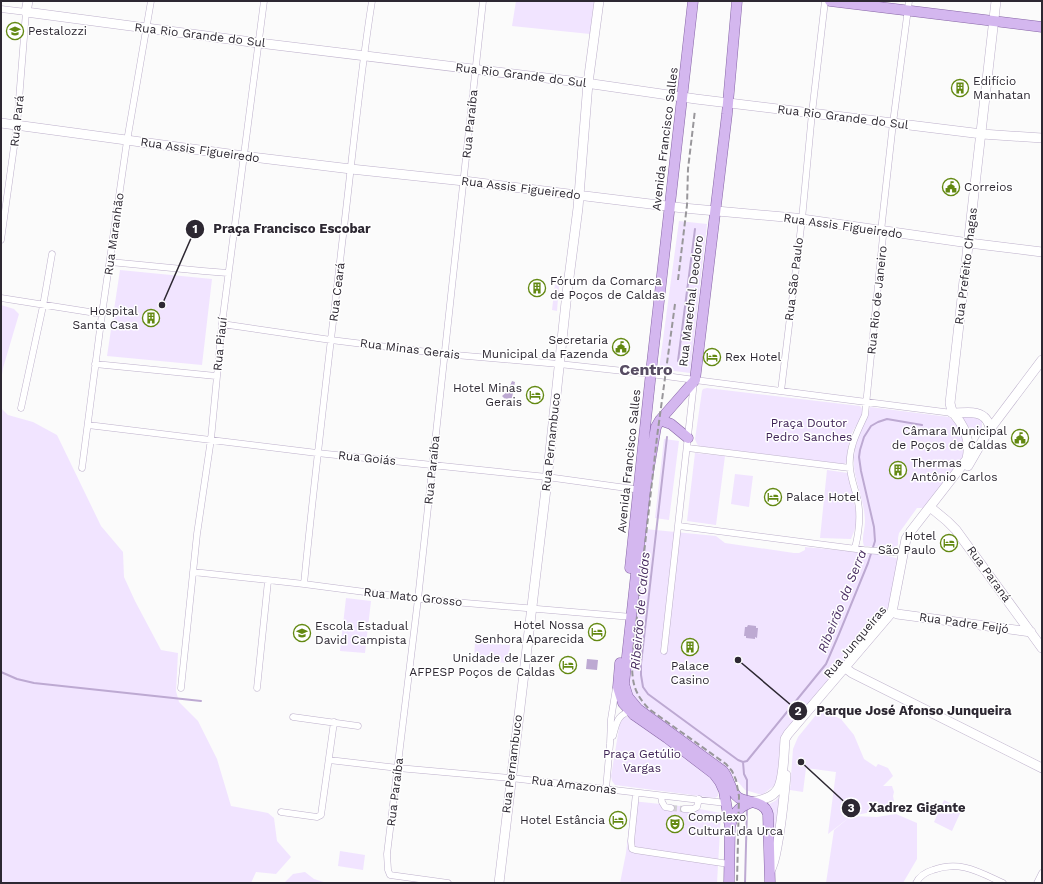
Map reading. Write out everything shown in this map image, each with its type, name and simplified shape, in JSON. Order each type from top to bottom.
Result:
[{"type":"main road","name":"Avenida Francisco Salles","points":[[694,1],[651,374],[624,684],[634,710],[700,753],[723,771],[727,776],[734,792],[739,798],[766,809],[768,814],[770,883]]},
{"type":"main road","name":"Rua Marechal Deodoro","points":[[695,380],[728,102],[737,1]]},
{"type":"main road","points":[[830,1],[1042,27]]},
{"type":"main road","name":"Avenida Francisco Salles","points":[[642,491],[656,427],[660,420],[695,380]]},
{"type":"main road","points":[[660,420],[671,424],[688,443]]},
{"type":"main road","name":"Avenida Francisco Salles","points":[[629,616],[618,678],[620,698],[714,774],[724,791],[730,827]]},
{"type":"main road","points":[[729,883],[730,827],[734,814],[738,809],[751,802]]},
{"type":"street","name":"Rua Pará","points":[[1,240],[17,125],[28,1]]},
{"type":"street","name":"Rua Maranhão","points":[[82,468],[95,364],[127,141],[151,1]]},
{"type":"street","name":"Rua Piauí","points":[[181,688],[197,534],[210,439],[228,272],[264,1]]},
{"type":"street","name":"Rua Ceará","points":[[304,584],[317,453],[363,55],[372,1]]},
{"type":"street","name":"Rua Paraíba","points":[[448,883],[390,875],[388,870],[387,854],[418,599],[483,1]]},
{"type":"street","name":"Rua Pernambuco","points":[[499,883],[579,195],[588,83],[599,1]]},
{"type":"street","name":"Rua São Paulo","points":[[782,391],[825,1]]},
{"type":"street","name":"Rua Rio de Janeiro","points":[[855,548],[860,527],[860,516],[859,503],[850,468],[853,441],[865,415],[893,123],[909,1]]},
{"type":"street","name":"Rua Prefeito Chagas","points":[[952,413],[950,403],[982,134],[996,1]]},
{"type":"street","name":"Rua Rio Grande do Sul","points":[[1,9],[259,43],[588,83],[683,97],[812,113],[982,134],[1042,138]]},
{"type":"street","name":"Rua Assis Figueiredo","points":[[1,123],[127,141],[351,169],[464,180],[683,208],[802,219],[1042,252]]},
{"type":"street","points":[[21,408],[43,306],[52,254]]},
{"type":"street","points":[[110,262],[228,272]]},
{"type":"street","points":[[1,298],[43,306],[102,314]]},
{"type":"street","name":"Rua Minas Gerais","points":[[222,324],[331,340],[444,354],[559,364],[695,380]]},
{"type":"street","name":"Rua Junqueiras","points":[[770,872],[774,862],[782,817],[790,741],[892,612],[906,539],[911,531],[972,462],[988,432],[1042,360]]},
{"type":"street","points":[[95,364],[216,376]]},
{"type":"street","points":[[695,380],[952,413],[979,414],[984,416],[988,432],[977,436],[966,431],[959,420],[952,413]]},
{"type":"street","name":"Rua Marechal Deodoro","points":[[664,651],[695,380]]},
{"type":"street","name":"Rua Goiás","points":[[88,425],[317,453],[547,477],[642,491]]},
{"type":"street","name":"Rua Junqueiras","points":[[751,802],[770,796],[778,789],[781,781],[785,739],[788,734],[846,669],[866,653],[897,614],[911,540],[931,508],[967,459],[969,450],[966,431]]},
{"type":"street","points":[[688,443],[850,468]]},
{"type":"street","name":"Rua Paraná","points":[[931,508],[956,530],[1042,648]]},
{"type":"street","points":[[679,526],[864,550],[904,553]]},
{"type":"street","name":"Rua Mato Grosso","points":[[193,572],[304,584],[418,599],[629,616]]},
{"type":"street","points":[[257,688],[268,581]]},
{"type":"street","name":"Rua Padre Feijó","points":[[897,614],[1031,632]]},
{"type":"street","points":[[846,669],[1042,768]]},
{"type":"street","points":[[606,789],[611,719],[618,678]]},
{"type":"street","points":[[610,744],[617,720],[621,715],[634,710]]},
{"type":"street","points":[[293,718],[358,726]]},
{"type":"street","points":[[281,812],[319,816],[322,813],[334,722]]},
{"type":"street","name":"Rua Amazonas","points":[[329,760],[511,778],[726,803]]},
{"type":"street","points":[[636,793],[631,842],[632,849],[729,864]]},
{"type":"street","points":[[661,796],[664,807],[671,808]]},
{"type":"street","points":[[684,809],[693,809],[697,807],[699,800]]},
{"type":"street","points":[[916,883],[918,879],[928,872],[952,866],[963,866],[1003,883]]},
{"type":"street","points":[[1037,883],[1042,872]]},
{"type":"green space","points":[[516,1],[594,1],[590,34],[512,26]]},
{"type":"green space","points":[[679,221],[707,224],[690,373],[659,369]]},
{"type":"green space","points":[[120,270],[212,279],[202,365],[107,356]]},
{"type":"green space","points":[[555,284],[559,286],[557,311],[552,310]]},
{"type":"green space","points":[[1,305],[14,309],[19,314],[3,368],[1,381]]},
{"type":"green space","name":"Praça Doutor Pedro Sanches","points":[[707,388],[860,406],[863,410],[852,433],[848,448],[847,462],[844,464],[699,446],[695,439],[702,391],[703,389]]},
{"type":"green space","points":[[870,407],[949,417],[958,426],[963,440],[965,458],[926,508],[917,508],[899,533],[898,545],[894,548],[864,546],[863,543],[865,516],[855,474],[854,458],[857,438]]},
{"type":"green space","points":[[1,408],[8,415],[33,422],[57,435],[101,526],[123,552],[124,577],[161,650],[178,653],[176,691],[179,702],[198,721],[217,759],[231,806],[268,813],[274,818],[277,841],[291,857],[276,874],[256,872],[251,883],[1,883]]},
{"type":"green space","points":[[960,416],[975,416],[982,421],[981,431],[974,433],[967,428]]},
{"type":"green space","points":[[664,439],[679,441],[669,520],[655,518]]},
{"type":"green space","points":[[695,453],[725,456],[716,525],[687,521]]},
{"type":"green space","points":[[827,470],[848,473],[858,521],[851,539],[820,538]]},
{"type":"green space","points":[[735,474],[753,476],[749,507],[731,504]]},
{"type":"green space","points":[[645,529],[716,536],[725,543],[794,553],[799,553],[805,550],[805,547],[870,553],[884,555],[900,560],[892,600],[882,619],[794,721],[775,785],[762,795],[745,790],[727,769],[715,758],[668,728],[637,704],[630,693],[628,675]]},
{"type":"green space","points":[[346,598],[371,601],[365,653],[340,651]]},
{"type":"green space","points":[[475,642],[510,645],[508,663],[474,660]]},
{"type":"green space","points":[[820,710],[841,719],[854,735],[864,759],[876,767],[878,764],[888,768],[893,776],[883,786],[892,786],[894,792],[894,801],[889,807],[881,806],[872,812],[851,816],[828,834],[836,772],[806,768],[803,792],[790,790],[793,749],[798,737]]},
{"type":"green space","name":"Praça Getúlio Vargas","points":[[624,717],[628,717],[672,748],[712,779],[718,788],[718,796],[715,798],[615,785],[611,776],[620,722]]},
{"type":"green space","points":[[780,796],[778,817],[771,849],[771,809],[769,804]]},
{"type":"green space","points":[[944,800],[962,809],[952,831],[934,822]]},
{"type":"green space","points":[[632,801],[689,807],[721,813],[717,883],[620,883],[626,853]]},
{"type":"green space","points":[[896,814],[917,823],[917,859],[903,883],[826,883],[834,830],[851,816],[877,817]]},
{"type":"green space","points":[[340,851],[365,855],[363,870],[338,866]]},
{"type":"green space","points":[[305,872],[314,879],[327,883],[284,883],[293,874]]},
{"type":"shaded area","points":[[512,381],[515,382],[512,398],[505,399],[502,396],[508,391]]},
{"type":"shaded area","points":[[748,625],[756,626],[756,628],[758,628],[757,638],[746,638],[746,636],[744,636],[745,627]]},
{"type":"shaded area","points":[[587,659],[598,660],[597,670],[586,669]]},
{"type":"waterway","name":"Ribeirão de Caldas","points":[[678,361],[695,229]]},
{"type":"waterway","name":"Ribeirão da Serra","points":[[743,762],[747,761],[826,664],[868,563],[875,541],[874,527],[859,457],[864,437],[871,426],[887,419],[922,425]]},
{"type":"waterway","name":"Ribeirão de Caldas","points":[[667,437],[641,664],[643,687],[648,694],[738,760],[743,762]]},
{"type":"waterway","points":[[1,672],[17,679],[34,683],[201,701]]},
{"type":"waterway","points":[[743,762],[744,774],[747,780],[747,798]]},
{"type":"waterway","points":[[745,883],[747,808]]},
{"type":"tunnel","points":[[671,808],[684,809]]},
{"type":"railway","points":[[678,280],[687,205],[688,169],[695,110]]},
{"type":"railway","points":[[675,304],[657,437],[632,661],[633,682],[637,693],[649,709],[726,764],[732,771],[736,780],[739,796],[737,883]]},
{"type":"place","name":"Pestalozzi","points":[[15,31]]},
{"type":"place","name":"Edifício Manhatan","points":[[960,88]]},
{"type":"place","name":"Correios","points":[[951,187]]},
{"type":"place","name":"Fórum da Comarca de Poços de Caldas","points":[[537,288]]},
{"type":"place","name":"Praça Francisco Escobar","points":[[162,305]]},
{"type":"place","name":"Hospital Santa Casa","points":[[151,318]]},
{"type":"place","name":"Secretaria Municipal da Fazenda","points":[[621,347]]},
{"type":"place","name":"Rex Hotel","points":[[712,357]]},
{"type":"place","name":"Hotel Minas Gerais","points":[[535,395]]},
{"type":"place","name":"Câmara Municipal de Poços de Caldas","points":[[1020,438]]},
{"type":"place","name":"Thermas Antônio Carlos","points":[[898,470]]},
{"type":"place","name":"Palace Hotel","points":[[773,497]]},
{"type":"place","name":"Hotel São Paulo","points":[[949,543]]},
{"type":"place","name":"Hotel Nossa Senhora Aparecida","points":[[597,632]]},
{"type":"place","name":"Escola Estadual David Campista","points":[[302,633]]},
{"type":"place","name":"Palace Casino","points":[[690,647]]},
{"type":"place","name":"Parque José Afonso Junqueira","points":[[738,660]]},
{"type":"place","name":"Unidade de Lazer AFPESP Poços de Caldas","points":[[568,665]]},
{"type":"place","name":"Xadrez Gigante","points":[[801,762]]},
{"type":"place","name":"Hotel Estância","points":[[618,820]]},
{"type":"place","name":"Complexo Cultural da Urca","points":[[675,824]]},
{"type":"district","name":"Centro","points":[[646,369]]}]
